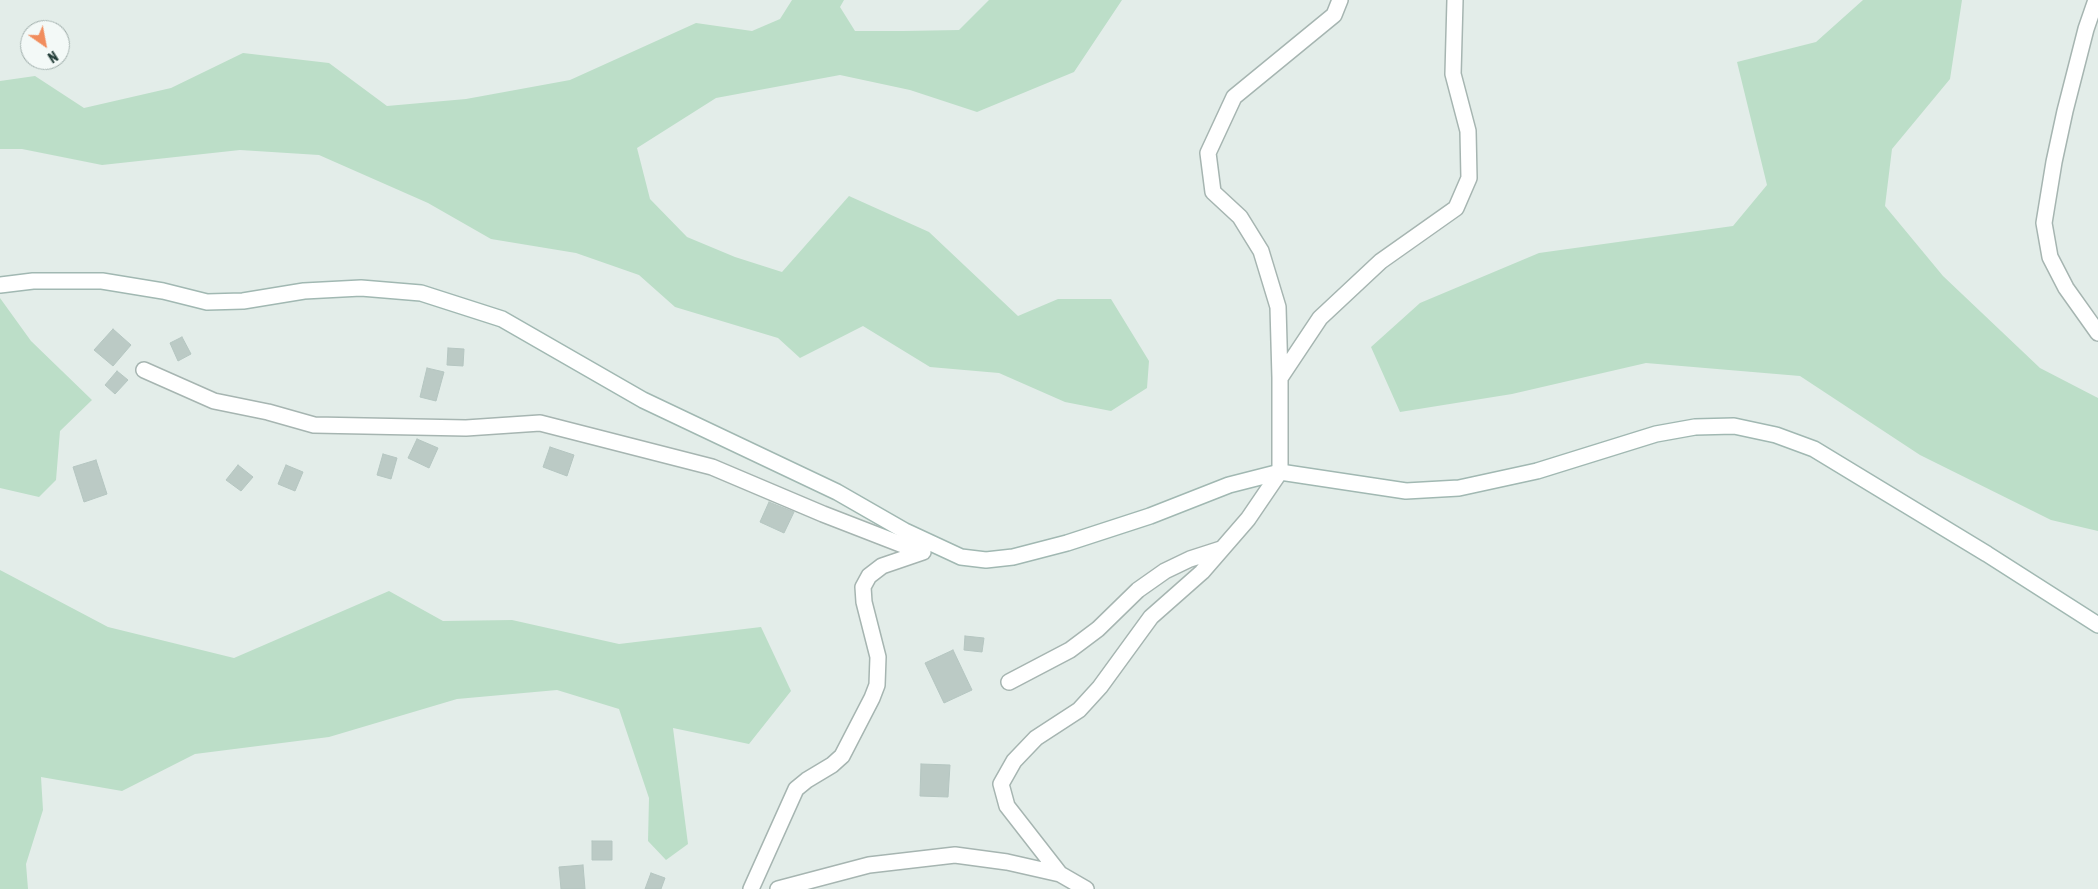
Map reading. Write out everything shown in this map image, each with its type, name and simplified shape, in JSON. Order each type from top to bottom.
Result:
[{"type":"street","points":[[1060,874],[1007,806],[1002,784],[1014,762],[1036,738],[1079,710],[1100,687],[1151,617],[1202,572],[1248,519],[1280,472],[1278,307],[1261,251],[1240,217],[1213,192],[1208,153],[1234,97],[1334,15],[1340,0]]},
{"type":"street","points":[[1280,378],[1320,318],[1381,261],[1456,208],[1469,178],[1468,131],[1453,74],[1455,0]]},
{"type":"street","points":[[2096,0],[2086,29],[2065,111],[2044,223],[2050,257],[2066,288],[2098,333]]},
{"type":"street","points":[[0,285],[33,281],[102,281],[163,291],[207,302],[244,301],[304,291],[361,288],[422,293],[502,319],[643,400],[837,492],[905,531],[960,557],[986,560],[1013,557],[1067,544],[1150,516],[1229,485],[1280,472],[1406,491],[1459,488],[1537,471],[1656,434],[1695,427],[1734,426],[1776,435],[1814,449],[1987,554],[2098,625]]},
{"type":"street","points":[[144,370],[214,402],[268,412],[314,425],[466,428],[540,423],[712,467],[823,514],[921,552]]},
{"type":"street","points":[[751,889],[796,789],[842,756],[877,685],[878,657],[864,602],[863,587],[869,576],[882,566],[921,552],[942,549]]},
{"type":"street","points":[[1009,682],[1070,650],[1098,629],[1138,590],[1165,571],[1190,559],[1222,549]]},
{"type":"street","points":[[778,889],[869,865],[955,855],[1007,862],[1060,874],[1086,889]]},
{"type":"green space","points":[[792,0],[844,0],[840,7],[855,31],[903,31],[959,30],[989,0],[1122,0],[1074,72],[977,112],[910,90],[840,75],[716,98],[637,148],[650,199],[687,237],[735,257],[782,272],[849,196],[929,232],[1018,316],[1058,299],[1111,299],[1149,361],[1147,388],[1111,411],[1065,402],[999,373],[930,367],[863,326],[800,358],[778,338],[675,307],[639,275],[576,253],[491,239],[428,203],[319,155],[240,150],[102,165],[22,149],[0,149],[0,81],[35,76],[84,108],[171,88],[243,53],[329,63],[387,106],[466,99],[570,80],[696,23],[752,31],[780,19]]},
{"type":"green space","points":[[1863,0],[1962,0],[1950,79],[1892,149],[1885,206],[1943,276],[2040,368],[2098,398],[2098,531],[2051,520],[1920,455],[1800,376],[1646,363],[1512,394],[1400,412],[1371,347],[1420,303],[1539,253],[1733,226],[1767,185],[1737,62],[1816,42]]},
{"type":"green space","points":[[0,298],[31,341],[92,400],[60,431],[56,480],[39,497],[0,488]]},
{"type":"green space","points":[[0,570],[108,627],[234,658],[389,591],[443,621],[512,620],[619,644],[761,627],[791,691],[749,744],[673,728],[688,844],[666,860],[648,841],[649,798],[619,709],[557,690],[457,699],[329,737],[195,754],[122,791],[41,777],[43,810],[26,864],[28,889],[0,889]]},
{"type":"building","points":[[113,329],[131,345],[113,366],[94,350]]},
{"type":"building","points":[[182,337],[191,354],[178,361],[170,343]]},
{"type":"building","points":[[448,348],[464,349],[463,366],[447,365]]},
{"type":"building","points":[[427,368],[444,372],[436,401],[420,397]]},
{"type":"building","points":[[117,371],[128,380],[115,394],[105,385]]},
{"type":"building","points":[[417,439],[438,448],[429,468],[408,458]]},
{"type":"building","points":[[550,447],[574,455],[567,476],[543,467]]},
{"type":"building","points":[[383,454],[397,458],[391,479],[377,475]]},
{"type":"building","points":[[96,460],[107,494],[84,502],[73,467]]},
{"type":"building","points":[[238,465],[253,477],[241,491],[226,480]]},
{"type":"building","points":[[286,465],[303,472],[295,491],[278,484]]},
{"type":"building","points":[[769,502],[794,512],[784,533],[760,522]]},
{"type":"building","points":[[965,636],[984,638],[982,652],[964,650]]},
{"type":"building","points":[[953,650],[972,690],[944,703],[925,663]]},
{"type":"building","points":[[921,764],[950,765],[948,797],[920,796]]},
{"type":"building","points":[[592,841],[612,841],[612,860],[592,860]]},
{"type":"building","points":[[583,865],[585,889],[561,889],[559,867]]},
{"type":"building","points":[[651,873],[665,878],[661,889],[645,889]]}]
